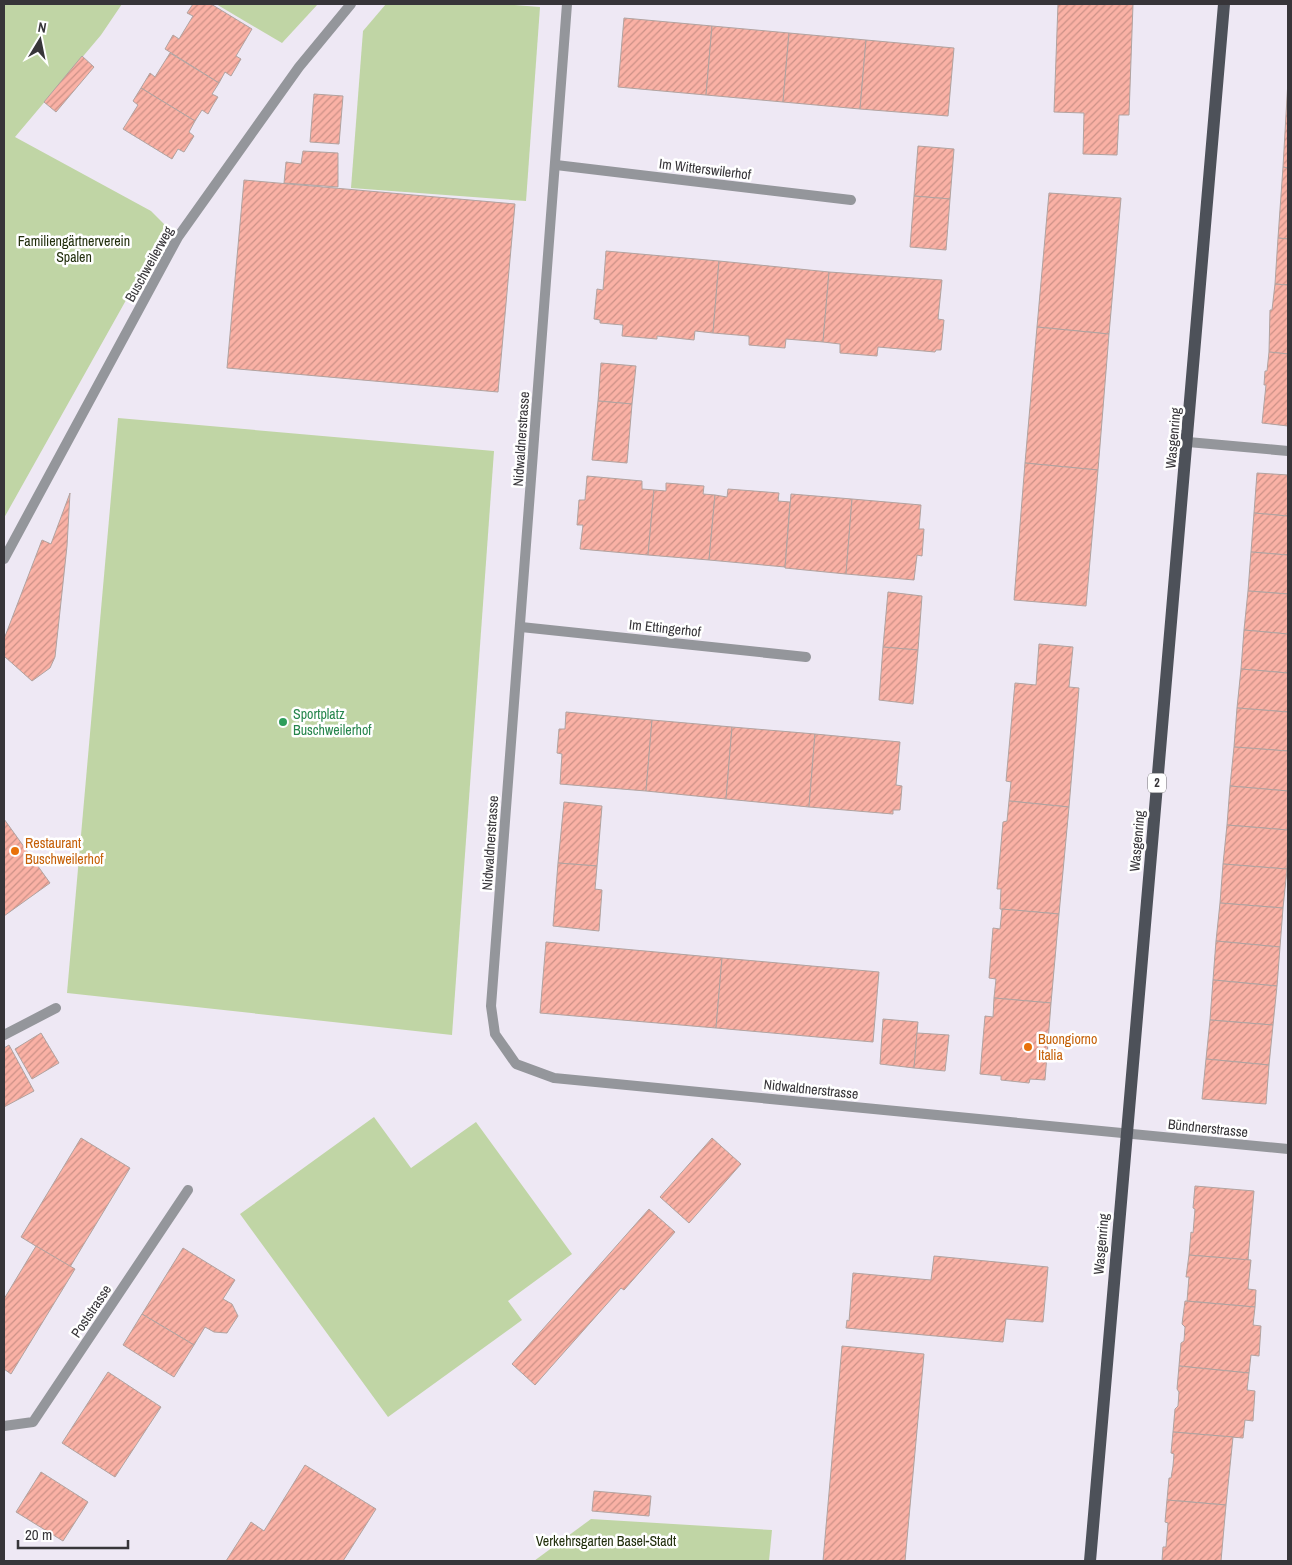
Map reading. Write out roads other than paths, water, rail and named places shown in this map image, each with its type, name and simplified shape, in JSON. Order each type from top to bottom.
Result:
[{"type":"main road","name":"Wasgenring","points":[[1090,1561],[1188,442],[1224,4]]},
{"type":"street","name":"Buschweilerweg","points":[[4,559],[178,237],[299,67],[351,4]]},
{"type":"street","name":"Nidwaldnerstrasse","points":[[567,4],[491,1006],[495,1034],[516,1064],[554,1078],[1126,1134]]},
{"type":"street","name":"Im Witterswilerhof","points":[[556,165],[851,200]]},
{"type":"street","points":[[1188,442],[1288,451]]},
{"type":"street","name":"Im Ettingerhof","points":[[520,627],[806,657]]},
{"type":"street","points":[[4,1035],[56,1008]]},
{"type":"street","name":"Bündnerstrasse","points":[[1126,1134],[1288,1150]]},
{"type":"street","name":"Poststrasse","points":[[4,1426],[33,1422],[188,1190]]},
{"type":"place","name":"Sportplatz Buschweilerhof","points":[[283,722]]},
{"type":"place","name":"Restaurant Buschweilerhof","points":[[15,851]]},
{"type":"place","name":"Buongiorno Italia","points":[[1028,1047]]},
{"type":"park label","name":"Familiengärtnerverein Spalen","points":[[74,250]]},
{"type":"park label","name":"Verkehrsgarten Basel-Stadt","points":[[606,1541]]}]
